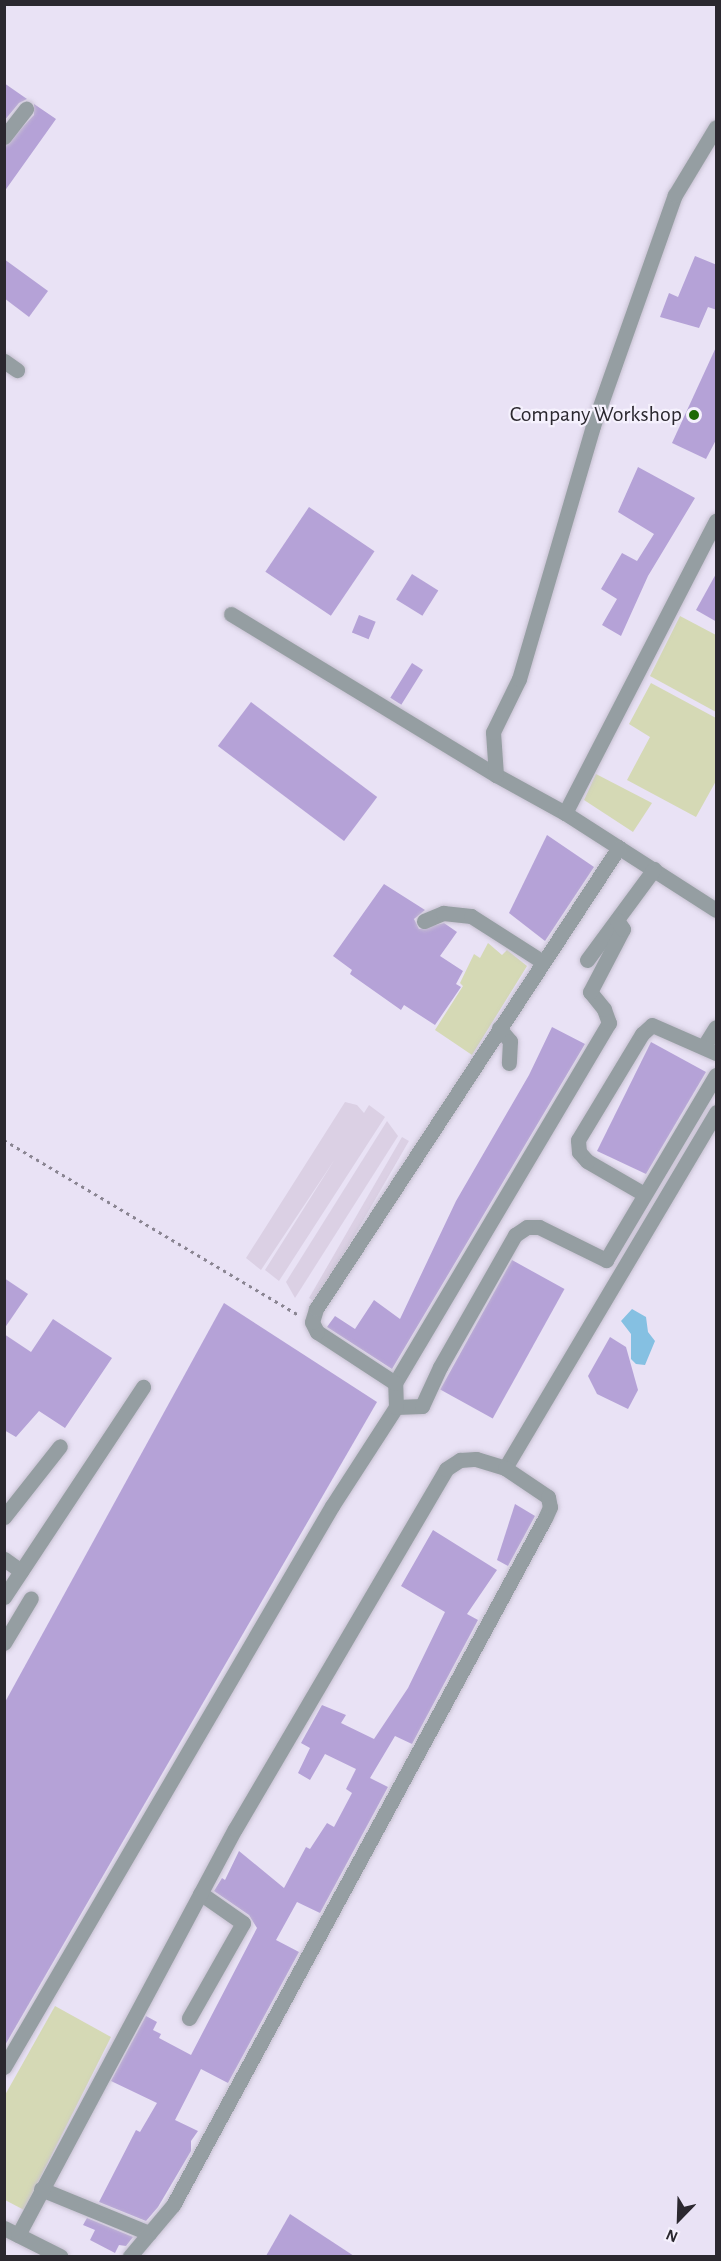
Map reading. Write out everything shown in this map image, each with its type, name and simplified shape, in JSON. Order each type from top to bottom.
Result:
[{"type":"street","points":[[4,137],[26,109]]},
{"type":"street","points":[[495,775],[493,732],[519,679],[608,383],[675,195],[717,127]]},
{"type":"street","points":[[565,813],[717,521]]},
{"type":"street","points":[[231,614],[495,775],[565,813],[717,910]]},
{"type":"street","points":[[396,1383],[317,1332],[312,1322],[316,1309],[619,847]]},
{"type":"street","points":[[587,960],[654,869]]},
{"type":"street","points":[[424,921],[444,913],[471,916],[543,962]]},
{"type":"street","points":[[4,2067],[326,1516],[396,1407],[396,1383],[609,1023],[604,1009],[590,992],[623,929],[617,920]]},
{"type":"street","points":[[644,1194],[587,1161],[579,1152],[578,1140],[642,1034],[652,1025],[710,1049],[717,1027]]},
{"type":"street","points":[[499,1028],[510,1041],[509,1063]]},
{"type":"street","points":[[396,1407],[422,1406],[440,1366],[515,1235],[527,1227],[539,1227],[606,1260],[717,1075]]},
{"type":"street","points":[[505,1468],[717,1112]]},
{"type":"street","points":[[4,1597],[143,1388]]},
{"type":"street","points":[[4,1517],[60,1446]]},
{"type":"street","points":[[60,2256],[11,2231],[41,2189],[200,1893],[446,1469],[460,1460],[476,1459],[505,1468],[548,1497],[550,1507],[545,1518],[173,2205],[130,2256]]},
{"type":"street","points":[[4,1558],[21,1570]]},
{"type":"street","points":[[4,1642],[31,1598]]},
{"type":"street","points":[[189,2018],[243,1923],[200,1893]]},
{"type":"street","points":[[41,2189],[149,2233]]},
{"type":"path","points":[[4,1140],[312,1322]]},
{"type":"shaded area","points":[[345,1102],[357,1105],[364,1113],[369,1105],[385,1117],[279,1281],[265,1270],[335,1159],[261,1270],[246,1258]]},
{"type":"shaded area","points":[[387,1121],[398,1136],[295,1298],[286,1282]]},
{"type":"shaded area","points":[[402,1137],[409,1141],[316,1302],[309,1298]]},
{"type":"green space","points":[[680,616],[716,635],[716,712],[650,676]]},
{"type":"green space","points":[[651,683],[716,718],[716,781],[696,817],[627,780],[650,737],[629,724]]},
{"type":"green space","points":[[596,774],[652,803],[633,832],[584,800]]},
{"type":"green space","points":[[488,943],[502,955],[507,950],[527,966],[472,1055],[435,1030],[463,986],[460,983],[474,954],[480,958]]},
{"type":"green space","points":[[55,2006],[111,2037],[24,2210],[5,2200],[5,2095]]},
{"type":"water","points":[[632,1309],[646,1317],[648,1332],[655,1341],[645,1365],[636,1364],[631,1359],[631,1334],[621,1321]]},
{"type":"building","points":[[4,83],[27,99],[19,103],[4,121]]},
{"type":"building","points":[[34,104],[56,119],[4,192],[4,147],[34,115]]},
{"type":"building","points":[[695,256],[717,265],[717,310],[708,307],[699,328],[660,317],[669,293],[678,297]]},
{"type":"building","points":[[4,259],[48,291],[29,317],[4,298]]},
{"type":"building","points":[[717,345],[717,438],[706,459],[672,443]]},
{"type":"building","points":[[638,467],[695,498],[648,576],[621,636],[602,625],[617,599],[601,589],[622,553],[637,561],[654,534],[618,512]]},
{"type":"building","points":[[309,507],[374,551],[331,616],[265,572]]},
{"type":"building","points":[[717,572],[717,622],[696,610]]},
{"type":"building","points":[[412,574],[438,590],[422,616],[396,599]]},
{"type":"building","points":[[359,615],[376,622],[369,639],[352,633]]},
{"type":"building","points":[[412,663],[423,670],[401,705],[390,698]]},
{"type":"building","points":[[251,702],[377,797],[344,841],[218,746]]},
{"type":"building","points":[[547,835],[594,867],[545,941],[509,913]]},
{"type":"building","points":[[384,884],[425,910],[414,919],[419,929],[444,923],[457,932],[440,956],[463,971],[456,984],[461,987],[435,1025],[404,1005],[401,1010],[350,974],[352,970],[333,956]]},
{"type":"building","points":[[552,1027],[585,1044],[392,1369],[327,1327],[335,1316],[355,1329],[374,1300],[400,1319],[456,1201],[529,1075]]},
{"type":"building","points":[[651,1042],[706,1072],[646,1174],[597,1151]]},
{"type":"building","points":[[512,1260],[564,1289],[493,1419],[440,1389]]},
{"type":"building","points":[[4,1278],[28,1294],[4,1329]]},
{"type":"building","points":[[224,1303],[377,1402],[4,2047],[4,1704]]},
{"type":"building","points":[[53,1319],[112,1358],[65,1428],[39,1411],[16,1437],[4,1430],[4,1334],[31,1352]]},
{"type":"building","points":[[610,1337],[626,1347],[638,1390],[628,1409],[597,1394],[588,1376]]},
{"type":"building","points":[[515,1504],[535,1516],[508,1566],[497,1560]]},
{"type":"building","points":[[433,1530],[497,1570],[467,1614],[478,1620],[412,1744],[395,1736],[370,1778],[388,1787],[320,1913],[297,1902],[276,1940],[299,1952],[228,2083],[201,2069],[175,2120],[198,2131],[191,2141],[191,2151],[158,2207],[146,2221],[99,2202],[136,2130],[140,2132],[157,2103],[111,2081],[146,2016],[157,2022],[153,2030],[161,2034],[159,2038],[191,2055],[257,1928],[249,1915],[214,1891],[222,1878],[225,1880],[239,1851],[284,1888],[306,1847],[310,1849],[327,1823],[334,1827],[352,1793],[346,1789],[356,1769],[325,1754],[310,1780],[298,1773],[310,1748],[301,1743],[322,1705],[346,1715],[341,1723],[374,1739],[408,1688],[445,1612],[401,1586]]},
{"type":"building","points":[[290,2214],[354,2256],[266,2256]]},
{"type":"building","points":[[87,2218],[133,2237],[126,2246],[119,2245],[115,2253],[90,2240],[95,2230],[83,2225]]},
{"type":"place","name":"Company Workshop","points":[[694,415]]}]
